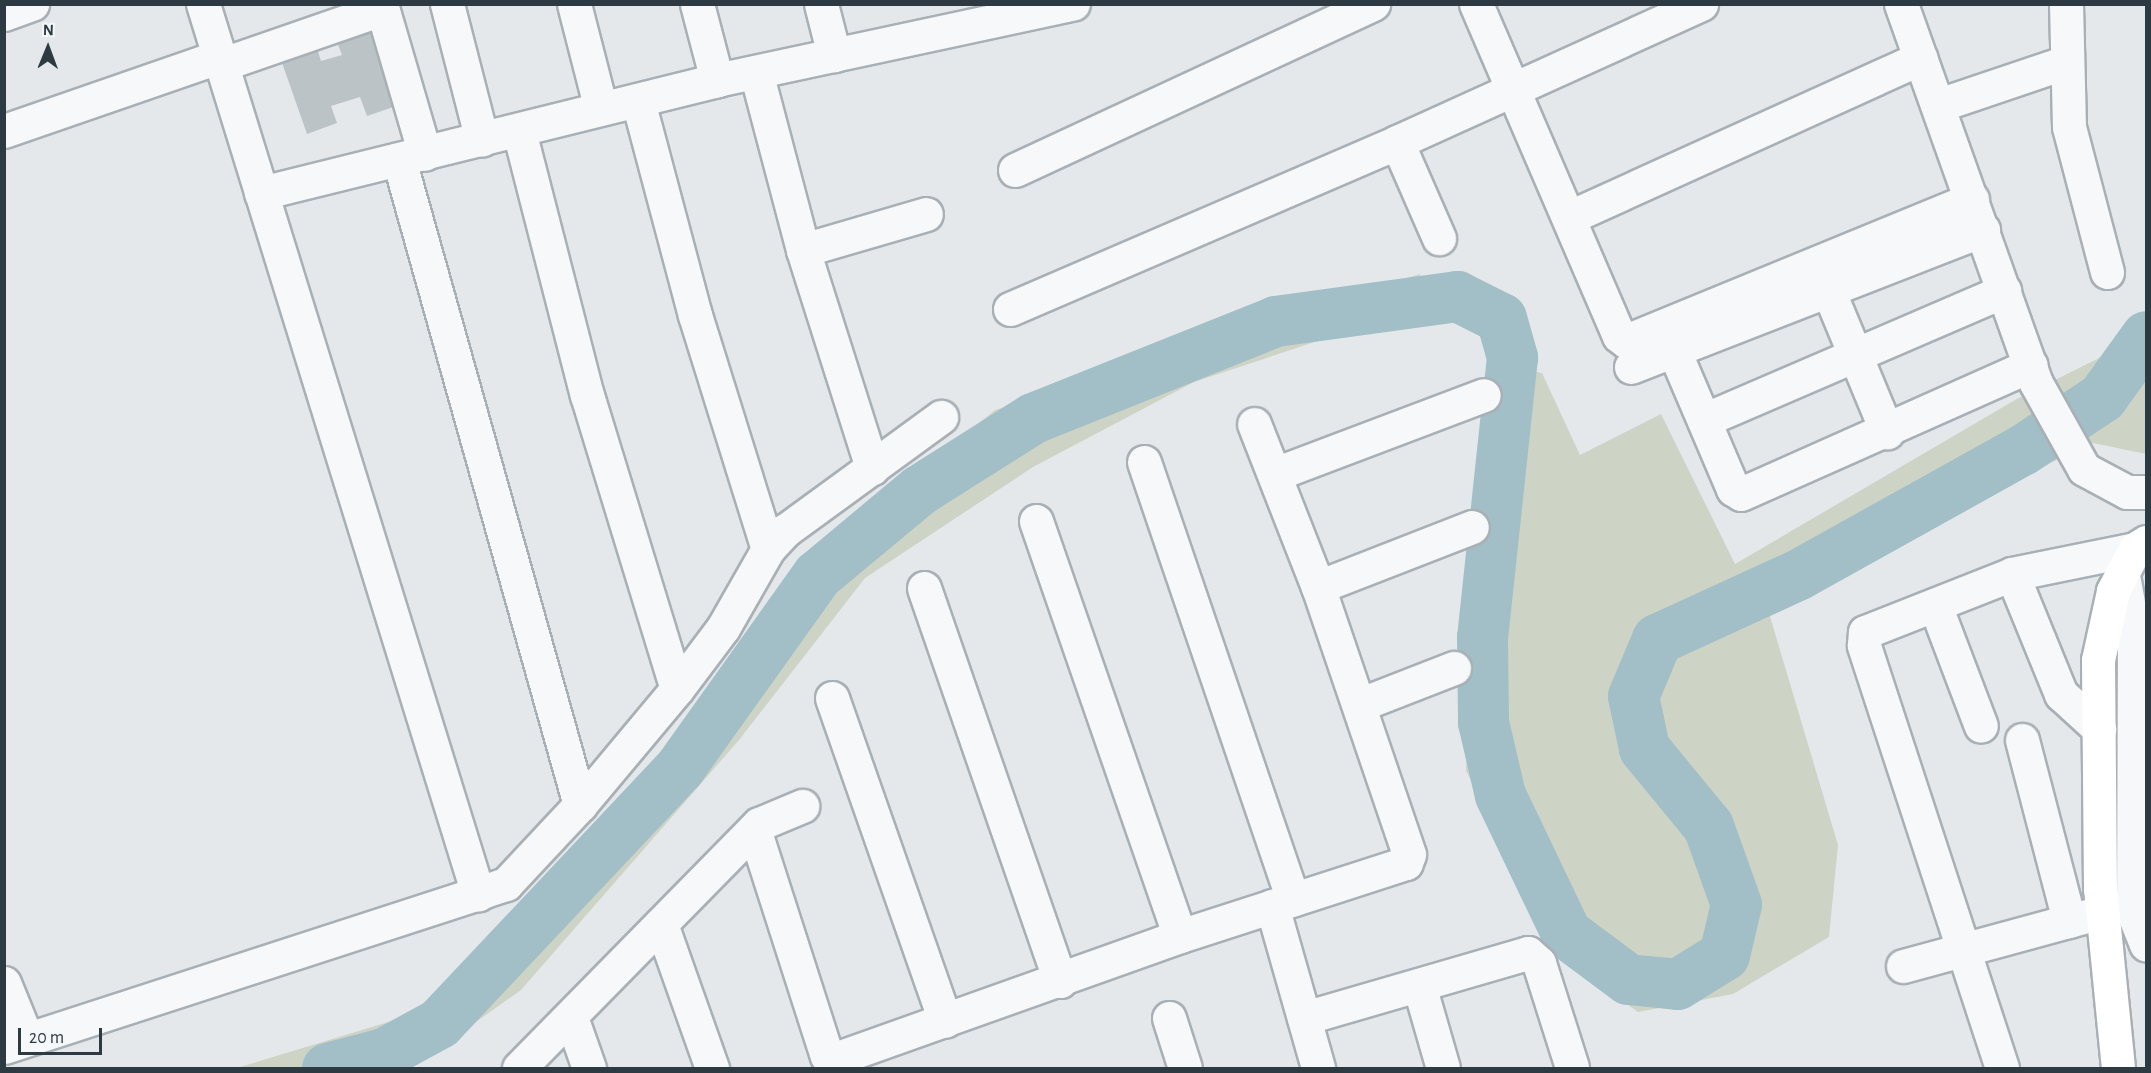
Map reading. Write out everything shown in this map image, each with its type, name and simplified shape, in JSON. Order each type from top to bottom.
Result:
[{"type":"main road","points":[[2118,1068],[2102,912],[2098,660],[2113,591],[2135,554]]},
{"type":"street","points":[[4,14],[32,4]]},
{"type":"street","points":[[203,4],[478,894]]},
{"type":"street","points":[[447,4],[482,140]]},
{"type":"street","points":[[574,4],[601,109]]},
{"type":"street","points":[[697,4],[717,80]]},
{"type":"street","points":[[821,4],[834,55]]},
{"type":"street","points":[[261,194],[717,80],[834,55],[952,17],[1073,4]]},
{"type":"street","points":[[1014,170],[1373,4]]},
{"type":"street","points":[[1476,4],[1570,217],[1618,336],[1626,341],[1972,199]]},
{"type":"street","points":[[1010,309],[1397,142],[1701,4]]},
{"type":"street","points":[[1901,4],[1939,105],[2033,374],[2084,469],[2127,492],[2146,492]]},
{"type":"street","points":[[2066,4],[2066,62],[2072,143],[2107,272]]},
{"type":"street","points":[[4,131],[382,7],[412,157],[580,805]]},
{"type":"street","points":[[1570,217],[1921,58]]},
{"type":"street","points":[[1939,105],[2066,62]]},
{"type":"street","points":[[756,72],[803,250],[872,468]]},
{"type":"street","points":[[638,100],[695,315],[768,549]]},
{"type":"street","points":[[519,131],[587,395],[677,689]]},
{"type":"street","points":[[1397,142],[1439,238]]},
{"type":"street","points":[[803,250],[926,214]]},
{"type":"street","points":[[1631,367],[1675,353],[1983,230]]},
{"type":"street","points":[[1704,420],[1856,357],[2004,291]]},
{"type":"street","points":[[1829,292],[1887,432]]},
{"type":"street","points":[[1675,353],[1733,489],[1741,494],[1887,432],[2033,374]]},
{"type":"street","points":[[1275,474],[1484,395]]},
{"type":"street","points":[[4,983],[15,1042],[506,884],[580,805],[677,689],[723,628],[768,549],[793,523],[941,417]]},
{"type":"street","points":[[754,829],[828,1058],[837,1059],[1060,981],[1180,936],[1403,865],[1408,859],[1359,705],[1318,587],[1254,424]]},
{"type":"street","points":[[1144,462],[1283,903],[1304,1018],[1318,1068]]},
{"type":"street","points":[[1036,521],[1180,936]]},
{"type":"street","points":[[1318,587],[1472,527]]},
{"type":"street","points":[[2002,1068],[1863,638],[1870,628],[2012,574],[2135,554],[2133,912],[2146,945]]},
{"type":"street","points":[[2012,574],[2061,694],[2099,729]]},
{"type":"street","points":[[924,588],[1060,981]]},
{"type":"street","points":[[1935,605],[1981,726]]},
{"type":"street","points":[[1359,705],[1454,668]]},
{"type":"street","points":[[832,698],[945,1021]]},
{"type":"street","points":[[2022,740],[2069,921]]},
{"type":"street","points":[[519,1068],[572,1017],[754,829],[765,820],[802,806]]},
{"type":"street","points":[[1903,966],[2102,912]]},
{"type":"street","points":[[661,924],[712,1068]]},
{"type":"street","points":[[1304,1018],[1528,953],[1539,963],[1572,1067]]},
{"type":"street","points":[[1419,985],[1443,1068]]},
{"type":"street","points":[[572,1017],[589,1068]]},
{"type":"street","points":[[1169,1018],[1179,1067]]},
{"type":"shaded area","points":[[1421,274],[1387,318],[1194,382],[1033,467],[865,578],[739,740],[521,990],[425,1058],[390,1068],[237,1068],[431,1009],[607,820],[827,549],[995,410],[1071,387],[1299,307]]},
{"type":"shaded area","points":[[2146,326],[2146,454],[2093,443],[1984,494],[1769,613],[1838,845],[1829,937],[1733,994],[1638,1012],[1573,966],[1466,771],[1486,440],[1495,363],[1542,373],[1580,455],[1661,414],[1735,564],[2015,400],[2109,353]]},
{"type":"building","points":[[376,28],[402,104],[367,116],[360,97],[331,106],[337,123],[307,134],[280,57],[316,45],[321,61],[342,55],[337,42]]},
{"type":"waterway","points":[[327,1068],[384,1053],[439,1023],[680,767],[817,575],[919,490],[1033,418],[1275,321],[1457,296],[1501,318],[1512,357],[1482,637],[1483,722],[1500,795],[1566,933],[1628,979],[1677,984],[1724,955],[1736,904],[1708,826],[1644,748],[1633,696],[1657,639],[1797,575],[2022,450],[2102,397],[2146,336]]}]
